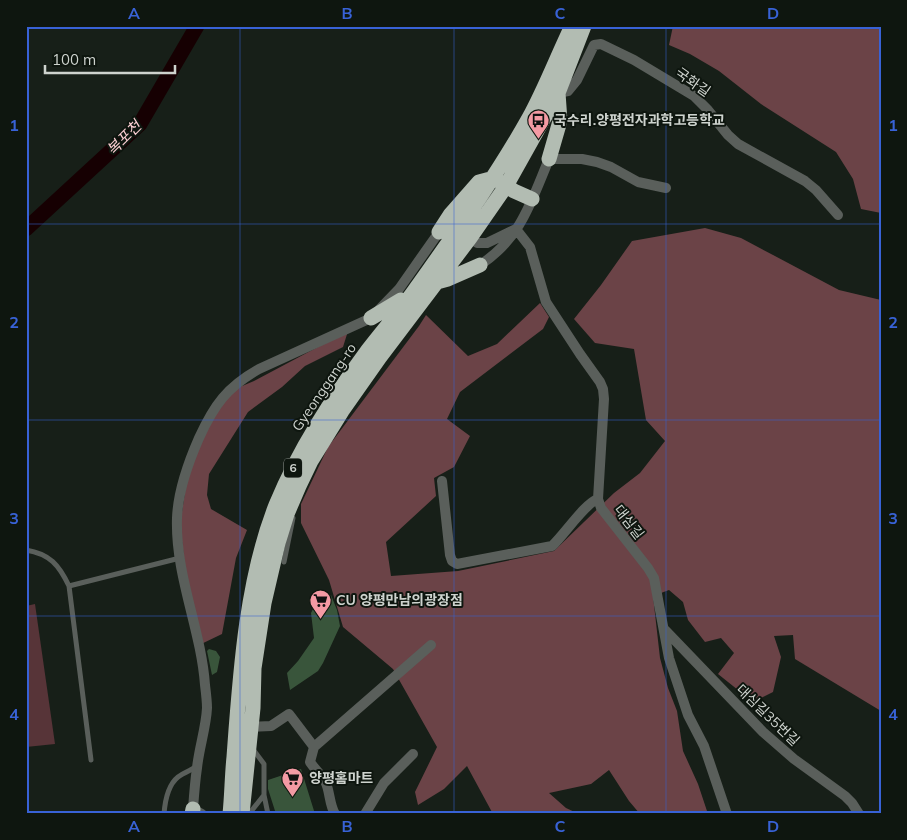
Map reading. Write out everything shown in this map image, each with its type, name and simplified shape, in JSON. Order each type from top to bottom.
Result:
[{"type":"highway","name":"Gyeonggang-ro","points":[[242,814],[253,708],[254,668],[264,603],[278,543],[299,486],[311,461],[342,411],[470,238],[500,182],[572,26]]},
{"type":"highway","name":"Gyeonggang-ro","points":[[230,814],[239,693],[247,628],[259,564],[276,507],[299,454],[313,430],[368,350],[500,182],[558,93],[584,26]]},
{"type":"highway","points":[[549,159],[560,121],[558,93]]},
{"type":"highway","points":[[440,233],[450,215],[479,182],[500,182],[532,199]]},
{"type":"highway","points":[[437,282],[480,265]]},
{"type":"highway","points":[[370,318],[386,310],[415,290]]},
{"type":"street","name":"국화길","points":[[558,93],[568,91],[577,80],[594,45],[601,44],[634,60],[694,96],[738,144],[805,181],[816,190],[838,215]]},
{"type":"street","points":[[480,265],[506,244],[516,229],[525,215],[549,159],[582,159],[597,162],[611,167],[638,182],[666,188]]},
{"type":"street","points":[[477,243],[487,243],[516,229]]},
{"type":"street","name":"대심길","points":[[516,229],[530,247],[546,302],[595,374],[603,389],[604,409],[598,499],[601,508],[654,578],[669,658],[688,715],[704,746],[727,814]]},
{"type":"street","points":[[196,812],[197,767],[207,708],[200,650],[180,558],[177,520],[181,487],[198,440],[221,397],[243,378],[370,318],[399,288],[440,233]]},
{"type":"street","points":[[442,481],[450,555],[452,561],[457,564],[552,546],[589,504],[598,499]]},
{"type":"street","name":"대심길35번길","points":[[664,629],[763,732],[794,759],[845,796],[857,811]]},
{"type":"street","points":[[335,814],[327,784],[310,762],[314,747],[431,645]]},
{"type":"street","points":[[251,727],[271,726],[289,714],[314,747]]},
{"type":"street","points":[[365,814],[384,783],[413,754]]},
{"type":"street","points":[[844,814],[857,811]]},
{"type":"lane","points":[[284,562],[299,486]]},
{"type":"lane","points":[[26,550],[38,552],[50,559],[62,571],[69,586],[92,760]]},
{"type":"lane","points":[[69,586],[180,558]]},
{"type":"lane","points":[[253,708],[259,691]]},
{"type":"lane","points":[[249,744],[264,764],[264,795],[268,814]]},
{"type":"lane","points":[[164,814],[167,794],[171,786],[178,777],[197,767]]},
{"type":"lane","points":[[249,814],[264,795]]},
{"type":"shaded area","points":[[673,26],[881,26],[881,213],[861,209],[853,179],[836,152],[761,104],[719,71],[690,54],[669,45]]},
{"type":"shaded area","points":[[705,228],[741,238],[839,290],[881,300],[881,711],[795,659],[793,635],[774,636],[781,657],[773,692],[753,702],[718,674],[734,653],[721,638],[705,642],[688,620],[683,602],[669,590],[653,596],[660,658],[668,688],[677,711],[683,751],[698,784],[708,814],[640,814],[629,801],[609,770],[591,784],[549,793],[566,808],[579,814],[493,814],[467,766],[444,789],[418,805],[415,792],[437,747],[393,669],[343,627],[329,580],[301,523],[301,504],[328,447],[426,315],[468,356],[497,344],[540,303],[549,317],[543,329],[460,392],[447,419],[470,436],[454,467],[434,478],[436,496],[386,542],[391,576],[458,571],[554,551],[614,493],[640,473],[665,441],[646,420],[634,349],[595,343],[574,319],[632,241]]},
{"type":"shaded area","points":[[348,331],[343,347],[305,366],[282,387],[248,412],[209,474],[207,495],[211,509],[247,530],[236,558],[222,634],[195,647],[180,525],[187,479],[195,450],[223,398],[235,389],[254,381]]},
{"type":"shaded area","points":[[35,604],[55,744],[26,747],[26,606]]},
{"type":"building","points":[[331,595],[337,610],[340,626],[318,671],[290,690],[287,673],[314,638],[311,613],[314,607]]},
{"type":"building","points":[[209,649],[216,651],[220,657],[217,672],[212,675],[207,651]]},
{"type":"building","points":[[301,769],[315,814],[276,814],[268,789],[268,780]]},
{"type":"waterway","name":"복포천","points":[[26,229],[140,124],[197,26]]},
{"type":"place","name":"국수리.양평전자과학고등학교","points":[[538,139]]},
{"type":"place","name":"CU 양평만남의광장점","points":[[320,619]]},
{"type":"place","name":"양평홈마트","points":[[293,797]]}]
